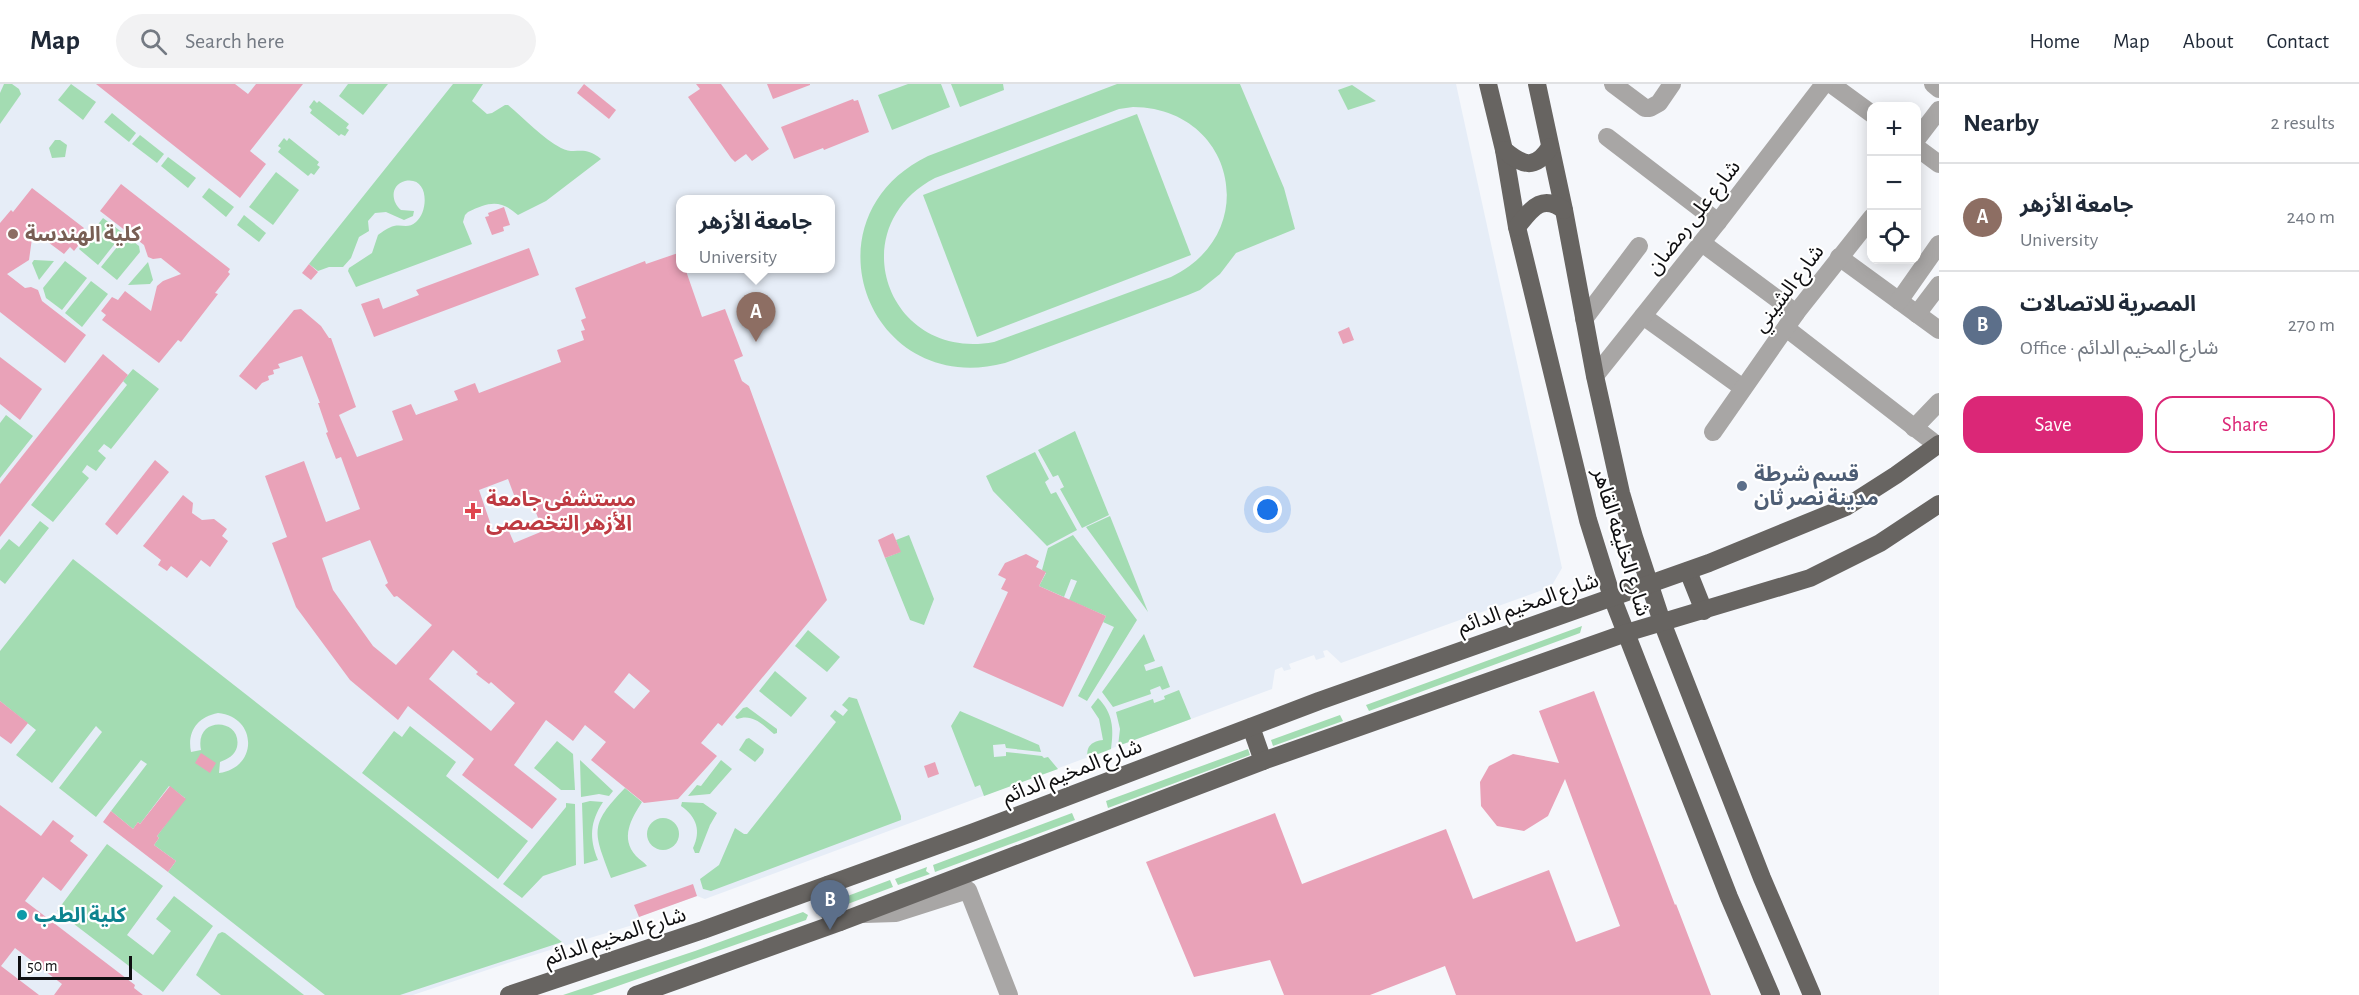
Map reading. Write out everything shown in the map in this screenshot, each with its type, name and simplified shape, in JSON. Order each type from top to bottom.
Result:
[{"type":"main road","name":"شارع الخليفه القاهر","points":[[1488,84],[1504,150],[1517,227],[1588,520],[1612,597],[1771,995]]},
{"type":"main road","name":"شارع الخليفه القاهر","points":[[1537,84],[1564,210],[1594,376],[1621,493],[1662,622],[1762,878],[1812,995]]},
{"type":"main road","points":[[1504,150],[1520,162],[1530,163],[1540,160],[1550,147]]},
{"type":"main road","points":[[1517,227],[1532,209],[1540,204],[1554,204],[1564,210]]},
{"type":"main road","name":"شارع المخيم الدائم","points":[[509,995],[828,885],[1251,727],[1688,570],[1846,507],[1896,475],[1938,444]]},
{"type":"main road","points":[[636,995],[840,922],[1263,761],[1626,633],[1810,578],[1880,543],[1939,504]]},
{"type":"main road","points":[[1688,570],[1704,611]]},
{"type":"main road","points":[[1251,727],[1263,761]]},
{"type":"main road","points":[[828,885],[824,895],[825,906],[831,916],[840,922]]},
{"type":"street","points":[[1613,84],[1645,108],[1650,108],[1659,103],[1672,84]]},
{"type":"street","name":"شارع على رمضان","points":[[1594,376],[1702,243],[1824,84]]},
{"type":"street","points":[[1831,84],[1867,110]]},
{"type":"street","points":[[1933,84],[1939,88]]},
{"type":"street","points":[[1921,144],[1939,110]]},
{"type":"street","points":[[1607,137],[1718,222]]},
{"type":"street","points":[[1921,152],[1939,164]]},
{"type":"street","name":"شارع الشيني","points":[[1713,432],[1791,321],[1867,223]]},
{"type":"street","points":[[1702,243],[1914,428],[1938,444]]},
{"type":"street","points":[[1899,301],[1939,244]]},
{"type":"street","points":[[1584,319],[1639,246]]},
{"type":"street","points":[[1839,257],[1939,330]]},
{"type":"street","points":[[1917,315],[1938,288]]},
{"type":"street","points":[[1643,316],[1743,388]]},
{"type":"street","points":[[1914,428],[1939,402]]},
{"type":"street","points":[[861,914],[896,913],[968,890],[1009,995]]},
{"type":"shaded area","points":[[0,84],[1456,84],[1562,568],[1551,587],[1341,663],[1327,650],[1323,651],[1325,657],[1316,660],[1314,655],[1289,664],[1291,669],[1284,671],[1282,667],[1275,670],[1272,689],[705,899],[697,896],[660,909],[639,917],[636,924],[413,995],[0,995]]},
{"type":"green space","points":[[4,84],[12,84],[19,89],[21,94],[0,124],[0,93]]},
{"type":"green space","points":[[71,84],[96,102],[83,120],[58,100]]},
{"type":"green space","points":[[348,84],[388,84],[363,115],[339,96]]},
{"type":"green space","points":[[453,84],[483,84],[472,101],[487,114],[508,105],[554,144],[566,150],[589,152],[601,159],[546,201],[518,215],[500,204],[488,204],[468,212],[463,222],[472,244],[356,287],[348,271],[349,268],[372,253],[378,235],[392,227],[410,225],[420,217],[425,203],[422,189],[413,181],[405,181],[400,183],[395,190],[395,203],[401,210],[414,211],[413,216],[404,220],[386,212],[375,213],[368,221],[369,231],[359,237],[351,258],[343,267],[329,267],[318,271],[309,264]]},
{"type":"green space","points":[[908,84],[941,84],[950,107],[892,130],[878,95]]},
{"type":"green space","points":[[951,84],[1003,84],[1004,90],[960,107]]},
{"type":"green space","points":[[1117,84],[1240,84],[1284,188],[1295,229],[1236,253],[1220,274],[1200,290],[1188,295],[1005,363],[957,367],[917,355],[887,330],[868,296],[860,258],[867,220],[889,184],[928,156]],"holes":[[[1133,107],[1168,113],[1195,128],[1214,150],[1225,176],[1226,204],[1218,232],[1200,257],[1171,277],[994,342],[957,343],[927,332],[904,312],[889,286],[884,257],[889,228],[906,200],[935,178],[1119,109]]]},
{"type":"green space","points":[[1352,85],[1376,101],[1348,110],[1338,90]]},
{"type":"green space","points":[[314,100],[317,103],[319,101],[349,124],[346,128],[349,130],[345,136],[341,134],[339,136],[310,113],[312,110],[309,107]]},
{"type":"green space","points":[[112,113],[136,133],[129,142],[104,122]]},
{"type":"green space","points":[[1137,114],[1191,255],[977,337],[923,195]]},
{"type":"green space","points":[[140,135],[164,154],[157,163],[132,144]]},
{"type":"green space","points":[[284,138],[287,141],[289,138],[319,162],[317,165],[320,167],[314,175],[311,173],[308,176],[278,152],[281,148],[278,146]]},
{"type":"green space","points":[[55,140],[60,140],[67,145],[65,157],[52,158],[49,148]]},
{"type":"green space","points":[[168,157],[196,178],[188,188],[161,166]]},
{"type":"green space","points":[[276,172],[299,190],[273,225],[249,207]]},
{"type":"green space","points":[[209,188],[234,207],[226,217],[202,197]]},
{"type":"green space","points":[[244,215],[266,233],[259,242],[237,225]]},
{"type":"green space","points":[[103,218],[123,233],[98,265],[79,249]]},
{"type":"green space","points":[[126,236],[139,246],[140,252],[117,280],[101,267]]},
{"type":"green space","points":[[34,260],[54,261],[39,280],[32,263]]},
{"type":"green space","points":[[65,261],[87,278],[62,310],[46,298],[43,288]]},
{"type":"green space","points":[[148,262],[153,280],[150,284],[128,285]]},
{"type":"green space","points":[[91,281],[108,294],[82,327],[65,313]]},
{"type":"green space","points":[[133,369],[159,389],[111,449],[104,444],[98,451],[106,458],[96,471],[87,465],[82,472],[89,478],[53,522],[31,505],[127,385],[123,381]]},
{"type":"green space","points":[[6,415],[33,436],[0,478],[0,423]]},
{"type":"green space","points":[[1075,431],[1109,515],[1082,528],[1060,489],[1064,487],[1058,475],[1053,477],[1038,450]]},
{"type":"green space","points":[[1035,452],[1049,479],[1045,482],[1051,494],[1056,492],[1077,530],[1047,546],[993,491],[986,476]]},
{"type":"green space","points":[[1110,516],[1148,612],[1086,527]]},
{"type":"green space","points":[[40,521],[49,528],[5,584],[0,580],[0,550],[9,539],[19,547]]},
{"type":"green space","points":[[909,535],[934,599],[924,625],[910,620],[885,558],[900,552],[896,540]]},
{"type":"green space","points":[[1073,535],[1137,620],[1087,701],[1078,696],[1114,627],[1103,622],[1106,616],[1069,600],[1077,581],[1071,579],[1064,597],[1039,586],[1046,573],[1042,570],[1048,548]]},
{"type":"green space","points":[[73,559],[562,942],[400,995],[325,995],[168,872],[176,861],[154,845],[159,838],[157,836],[185,798],[169,786],[140,824],[138,822],[133,829],[111,811],[147,764],[141,760],[96,817],[59,788],[102,732],[96,726],[52,783],[16,755],[36,730],[0,701],[0,651]],"holes":[[[218,713],[241,723],[246,732],[248,743],[246,753],[241,762],[232,769],[219,773],[220,762],[231,756],[237,747],[237,737],[233,730],[219,724],[211,726],[201,739],[201,750],[191,752],[192,732],[199,722],[211,715]]]},
{"type":"green space","points":[[1582,626],[1580,633],[1369,711],[1366,705]]},
{"type":"green space","points":[[808,630],[840,657],[827,672],[795,646]]},
{"type":"green space","points":[[1144,634],[1155,661],[1144,665],[1146,671],[1162,666],[1170,687],[1162,690],[1160,686],[1150,690],[1151,694],[1113,707],[1102,692]]},
{"type":"green space","points":[[775,671],[807,698],[791,717],[759,691]]},
{"type":"green space","points":[[1179,690],[1191,719],[1118,746],[1120,729],[1116,712],[1153,699],[1154,703]]},
{"type":"green space","points":[[849,697],[857,699],[901,820],[711,891],[703,889],[700,879],[719,865],[735,828],[747,834],[836,722],[830,716],[835,710],[843,716],[848,710],[842,705]]},
{"type":"green space","points":[[1098,698],[1107,709],[1111,722],[1111,749],[1088,758],[1091,745],[1103,740],[1099,719],[1091,707]]},
{"type":"green space","points":[[747,707],[777,729],[777,733],[774,734],[753,719],[735,717]]},
{"type":"green space","points":[[960,711],[1039,745],[1041,752],[1006,748],[1005,744],[993,745],[994,757],[1006,756],[1006,752],[1048,757],[1058,769],[984,796],[980,785],[975,787],[951,726]]},
{"type":"green space","points":[[1340,715],[1343,721],[1273,746],[1271,740]]},
{"type":"green space","points":[[410,726],[456,762],[446,776],[528,841],[498,879],[362,773],[394,731],[402,737]]},
{"type":"green space","points":[[749,738],[764,749],[755,762],[739,750]]},
{"type":"green space","points":[[557,741],[573,754],[575,790],[561,790],[534,768]]},
{"type":"green space","points":[[1248,749],[1250,755],[1108,808],[1106,801]]},
{"type":"green space","points":[[580,760],[613,791],[609,796],[599,794],[581,797]]},
{"type":"green space","points":[[721,760],[732,769],[710,794],[688,796],[697,785],[701,786]]},
{"type":"green space","points":[[625,788],[642,802],[631,822],[628,835],[631,849],[647,866],[611,878],[598,839],[598,830],[605,812]]},
{"type":"green space","points":[[603,802],[595,816],[592,830],[598,860],[584,864],[582,803]]},
{"type":"green space","points":[[682,802],[703,803],[717,813],[699,853],[695,853],[693,848],[697,836],[696,825],[691,815],[681,806]]},
{"type":"green space","points":[[566,803],[575,804],[576,865],[543,876],[522,898],[503,884],[566,807]]},
{"type":"green space","points":[[1072,813],[1075,820],[935,872],[933,865]]},
{"type":"green space","points":[[663,818],[674,823],[679,834],[674,845],[663,850],[652,845],[647,834],[652,823]]},
{"type":"green space","points":[[107,844],[163,886],[127,935],[153,955],[171,931],[156,919],[174,896],[213,926],[163,992],[57,911]]},
{"type":"green space","points":[[927,867],[926,871],[930,874],[898,885],[895,879]]},
{"type":"green space","points":[[890,880],[893,887],[837,908],[837,900]]},
{"type":"green space","points":[[803,912],[808,915],[806,920],[592,995],[563,995],[695,951]]},
{"type":"green space","points":[[222,932],[304,995],[221,995],[196,975],[218,934]]},
{"type":"building","points":[[96,84],[235,84],[248,94],[256,84],[303,84],[250,151],[266,164],[240,198]]},
{"type":"building","points":[[584,84],[616,110],[609,119],[577,93]]},
{"type":"building","points":[[696,84],[721,84],[769,149],[752,161],[746,154],[735,162],[688,97],[700,89]]},
{"type":"building","points":[[767,84],[810,84],[810,85],[773,99]]},
{"type":"building","points":[[853,99],[858,100],[869,132],[794,159],[781,127]]},
{"type":"building","points":[[121,184],[230,269],[228,272],[230,274],[215,293],[218,294],[181,342],[178,340],[159,363],[102,320],[106,315],[101,311],[112,297],[118,300],[125,291],[151,311],[157,286],[181,274],[161,258],[148,257],[144,245],[100,211]]},
{"type":"building","points":[[32,188],[84,228],[81,234],[85,237],[74,251],[70,247],[64,254],[33,231],[29,260],[7,274],[25,288],[31,287],[38,290],[42,301],[86,335],[65,363],[0,312],[0,223],[11,210],[13,212]]},
{"type":"building","points":[[504,207],[510,225],[503,227],[504,231],[492,235],[485,217],[489,216],[488,213]]},
{"type":"building","points":[[529,248],[539,275],[374,337],[361,304],[379,298],[383,309],[419,295],[416,290]]},
{"type":"building","points":[[676,254],[676,273],[687,273],[702,317],[725,309],[743,356],[734,360],[742,381],[749,386],[827,600],[722,726],[718,723],[701,743],[717,756],[678,799],[644,803],[591,760],[606,742],[585,725],[573,741],[546,720],[514,765],[557,799],[532,829],[462,775],[474,759],[408,706],[398,720],[350,680],[296,607],[272,543],[287,537],[265,476],[304,461],[326,522],[360,509],[341,457],[336,459],[326,433],[328,432],[318,403],[320,403],[302,356],[278,364],[280,368],[273,370],[274,374],[268,376],[269,380],[262,383],[256,390],[239,376],[294,310],[301,309],[331,338],[356,407],[339,415],[357,457],[403,440],[392,411],[411,404],[416,415],[458,400],[454,391],[475,383],[479,393],[561,362],[557,350],[584,340],[581,331],[585,330],[581,320],[586,318],[575,288],[645,261],[646,264]],"holes":[[[508,479],[514,495],[518,498],[529,494],[543,531],[514,543],[508,529],[504,527],[493,531],[479,490]],[[370,540],[388,583],[385,585],[394,597],[397,596],[432,625],[396,665],[373,646],[333,590],[322,558]],[[453,650],[478,672],[476,674],[489,684],[491,682],[515,703],[491,731],[429,679]],[[629,673],[650,691],[634,709],[614,692]]]},
{"type":"building","points":[[309,264],[318,272],[311,280],[302,273]]},
{"type":"building","points":[[1349,327],[1354,340],[1343,344],[1338,332]]},
{"type":"building","points":[[103,354],[128,375],[0,537],[0,484]]},
{"type":"building","points":[[0,357],[42,389],[20,420],[0,404]]},
{"type":"building","points":[[155,460],[169,472],[117,535],[105,524]]},
{"type":"building","points":[[183,495],[193,503],[192,513],[202,520],[214,519],[227,529],[222,536],[228,541],[210,567],[201,560],[187,578],[171,566],[167,571],[158,565],[161,560],[143,546]]},
{"type":"building","points":[[893,533],[901,552],[885,558],[878,540]]},
{"type":"building","points":[[1026,554],[1039,561],[1036,567],[1046,572],[1039,586],[1106,616],[1063,707],[973,667],[1008,592],[1001,589],[1006,579],[998,575],[1005,563]]},
{"type":"building","points":[[1594,691],[1711,995],[1456,995],[1445,966],[1370,995],[1284,995],[1270,960],[1194,977],[1146,862],[1275,813],[1302,884],[1446,829],[1473,899],[1549,870],[1576,942],[1620,926],[1565,779],[1548,816],[1524,831],[1497,826],[1481,806],[1480,782],[1489,766],[1513,754],[1559,763],[1539,711]]},
{"type":"building","points":[[0,701],[28,723],[11,744],[0,736]]},
{"type":"building","points":[[201,753],[216,763],[210,773],[195,763]]},
{"type":"building","points":[[935,762],[939,774],[928,778],[924,766]]},
{"type":"building","points":[[170,786],[186,799],[157,836],[159,838],[154,845],[176,861],[168,872],[103,822],[111,811],[133,829],[138,822],[140,824]]},
{"type":"building","points":[[0,805],[41,836],[53,820],[74,836],[70,841],[88,855],[61,891],[43,877],[25,901],[135,985],[134,988],[143,995],[54,995],[62,984],[15,948],[1,966],[39,995],[0,995]]},
{"type":"building","points":[[693,884],[697,896],[639,917],[634,905]]},
{"type":"place","name":"كلية الهندسة","points":[[13,234]]},
{"type":"place","name":"جامعة الأزهر","points":[[756,342]]},
{"type":"place","name":"قسم شرطة مدينة نصر ثان","points":[[1742,486]]},
{"type":"place","name":"مستشفى جامعة الأزهر التخصصى","points":[[473,511]]},
{"type":"place","name":"كلية الطب","points":[[22,915]]},
{"type":"place","name":"المصرية للاتصالات","points":[[830,930]]}]
